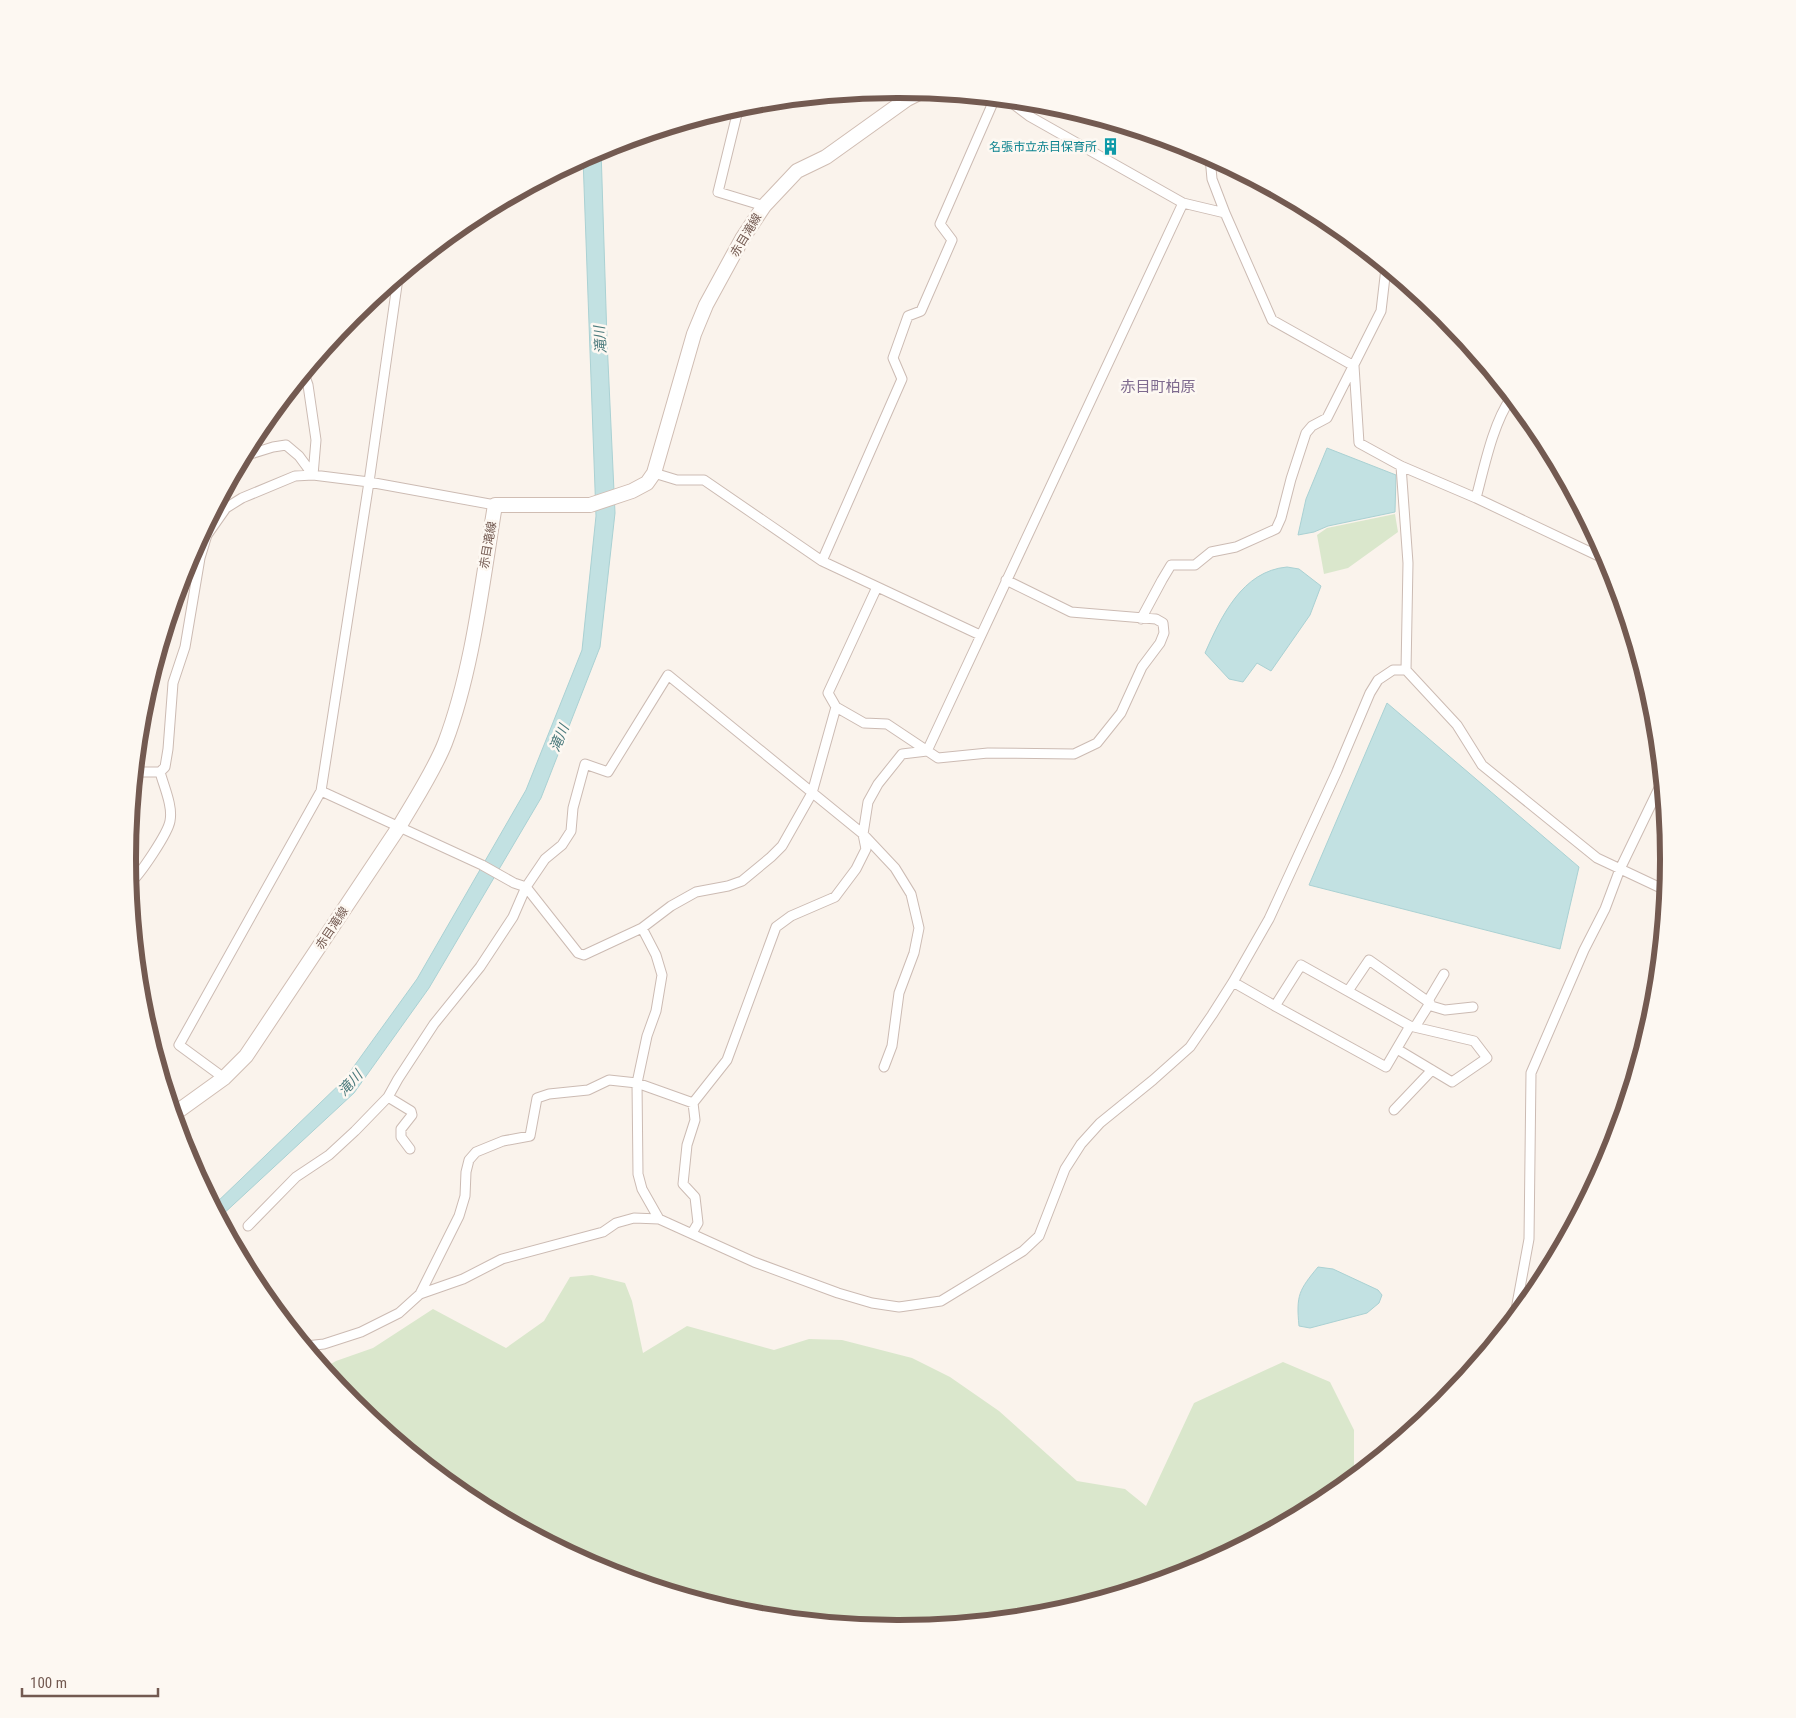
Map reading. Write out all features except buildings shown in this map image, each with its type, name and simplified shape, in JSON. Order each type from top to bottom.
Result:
[{"type":"main road","name":"赤目滝線","points":[[179,1110],[224,1078],[246,1056],[399,827],[444,745],[460,696],[496,505],[590,505],[632,491],[646,483],[654,473],[694,334],[706,305],[742,239],[764,206],[797,171],[826,156],[909,98]]},
{"type":"street","points":[[822,561],[902,379],[893,358],[908,316],[920,311],[952,240],[940,224],[993,104]]},
{"type":"street","points":[[1018,107],[1029,116],[1183,203],[1225,213]]},
{"type":"street","points":[[736,115],[718,192],[764,206]]},
{"type":"street","points":[[1211,165],[1212,179],[1225,213],[1272,320],[1354,366]]},
{"type":"street","points":[[927,751],[980,634],[1183,203]]},
{"type":"street","points":[[1141,619],[1162,580],[1172,566],[1195,565],[1212,552],[1236,547],[1276,529],[1306,433],[1312,426],[1328,418],[1381,311],[1385,274]]},
{"type":"street","points":[[224,1078],[180,1046],[321,791],[369,482],[397,285]]},
{"type":"street","points":[[1354,366],[1359,443],[1401,466],[1476,498],[1596,555]]},
{"type":"street","points":[[306,380],[316,440],[313,474]]},
{"type":"street","points":[[1476,498],[1485,461],[1508,403]]},
{"type":"street","points":[[255,453],[286,445],[300,456],[313,474]]},
{"type":"street","points":[[1401,466],[1408,563],[1406,670],[1457,725],[1482,764],[1596,858],[1659,887]]},
{"type":"street","points":[[654,473],[677,480],[704,480],[822,561],[980,634]]},
{"type":"street","points":[[213,527],[226,508],[242,498],[295,476],[313,474],[496,505]]},
{"type":"street","points":[[142,772],[160,772],[165,767],[173,683],[185,647],[203,549]]},
{"type":"street","points":[[877,587],[828,693],[836,707],[864,723],[887,724],[938,758],[988,753],[1074,754],[1097,743],[1120,713],[1142,667],[1160,643],[1164,633],[1163,623],[1156,620],[1070,612],[1006,580]]},
{"type":"street","points":[[420,1294],[463,1279],[502,1259],[603,1232],[616,1223],[634,1218],[659,1219],[754,1262],[838,1293],[872,1303],[899,1308],[941,1301],[1023,1251],[1039,1236],[1065,1169],[1081,1144],[1100,1123],[1190,1047],[1233,982],[1269,919],[1337,771],[1370,693],[1378,680],[1393,670],[1406,670]]},
{"type":"street","points":[[248,1226],[296,1177],[329,1155],[388,1097],[434,1024],[480,967],[513,917],[526,887],[545,859],[562,845],[571,831],[573,808],[585,764],[608,772],[668,675],[863,834],[895,868],[911,894],[919,928],[914,953],[899,993],[892,1046],[884,1067]]},
{"type":"street","points":[[321,791],[526,887],[578,953],[584,955],[642,928],[671,906],[696,892],[728,886],[742,880],[771,857],[782,846],[812,793],[836,707]]},
{"type":"street","points":[[692,1233],[698,1224],[695,1197],[683,1184],[687,1145],[695,1120],[693,1103],[727,1060],[776,927],[791,916],[835,896],[856,869],[866,849],[863,834],[868,802],[878,784],[902,754],[927,751]]},
{"type":"street","points":[[137,876],[146,865],[170,823],[170,810],[160,772]]},
{"type":"street","points":[[1518,1301],[1529,1239],[1532,1073],[1584,950],[1605,909],[1620,869],[1656,793]]},
{"type":"street","points":[[642,928],[656,955],[662,975],[656,1011],[647,1036],[637,1083],[638,1174],[642,1189],[659,1219]]},
{"type":"street","points":[[1348,991],[1369,960],[1428,1003],[1445,1010],[1474,1007]]},
{"type":"street","points":[[1275,1006],[1301,965],[1412,1027],[1474,1041],[1487,1058],[1452,1082],[1397,1049]]},
{"type":"street","points":[[1233,982],[1386,1067],[1428,1003],[1444,974]]},
{"type":"street","points":[[1394,1110],[1432,1070]]},
{"type":"street","points":[[312,1345],[324,1344],[361,1332],[399,1313],[420,1294],[459,1216],[465,1196],[466,1172],[469,1160],[476,1152],[503,1141],[530,1136],[537,1098],[548,1094],[588,1090],[609,1080],[637,1083],[693,1103]]},
{"type":"street","points":[[388,1097],[411,1111],[412,1115],[401,1129],[401,1137],[410,1149]]},
{"type":"green space","points":[[1395,514],[1398,532],[1348,568],[1324,574],[1317,535],[1327,528]]},
{"type":"green space","points":[[592,1275],[625,1283],[632,1301],[643,1353],[687,1326],[774,1350],[809,1339],[842,1340],[912,1358],[950,1377],[999,1411],[1077,1481],[1125,1489],[1146,1506],[1194,1403],[1283,1362],[1330,1382],[1354,1430],[1354,1469],[1279,1518],[1235,1542],[1189,1563],[1095,1595],[1047,1606],[948,1619],[848,1619],[749,1606],[701,1595],[607,1563],[561,1542],[517,1518],[475,1492],[434,1463],[396,1432],[329,1365],[373,1348],[433,1309],[506,1348],[544,1321],[570,1277]]},
{"type":"water","name":"滝川","points":[[601,158],[615,513],[600,647],[541,798],[429,988],[354,1093],[224,1213],[218,1201],[344,1080],[417,979],[526,790],[582,650],[596,516],[583,166]]},
{"type":"water","points":[[1327,448],[1396,475],[1395,512],[1328,526],[1314,532],[1298,535],[1306,499]]},
{"type":"water","points":[[1287,567],[1299,569],[1321,586],[1310,615],[1271,671],[1257,663],[1243,682],[1229,679],[1205,653],[1218,625],[1245,586],[1271,570]]},
{"type":"water","points":[[1387,703],[1579,867],[1560,949],[1309,885]]},
{"type":"water","points":[[1318,1267],[1333,1269],[1378,1290],[1382,1295],[1379,1303],[1367,1313],[1310,1328],[1299,1326],[1298,1307],[1300,1294]]},
{"type":"place","name":"名張市立赤目保育所","points":[[1111,147]]},
{"type":"district","name":"赤目町柏原","points":[[1158,387]]}]
